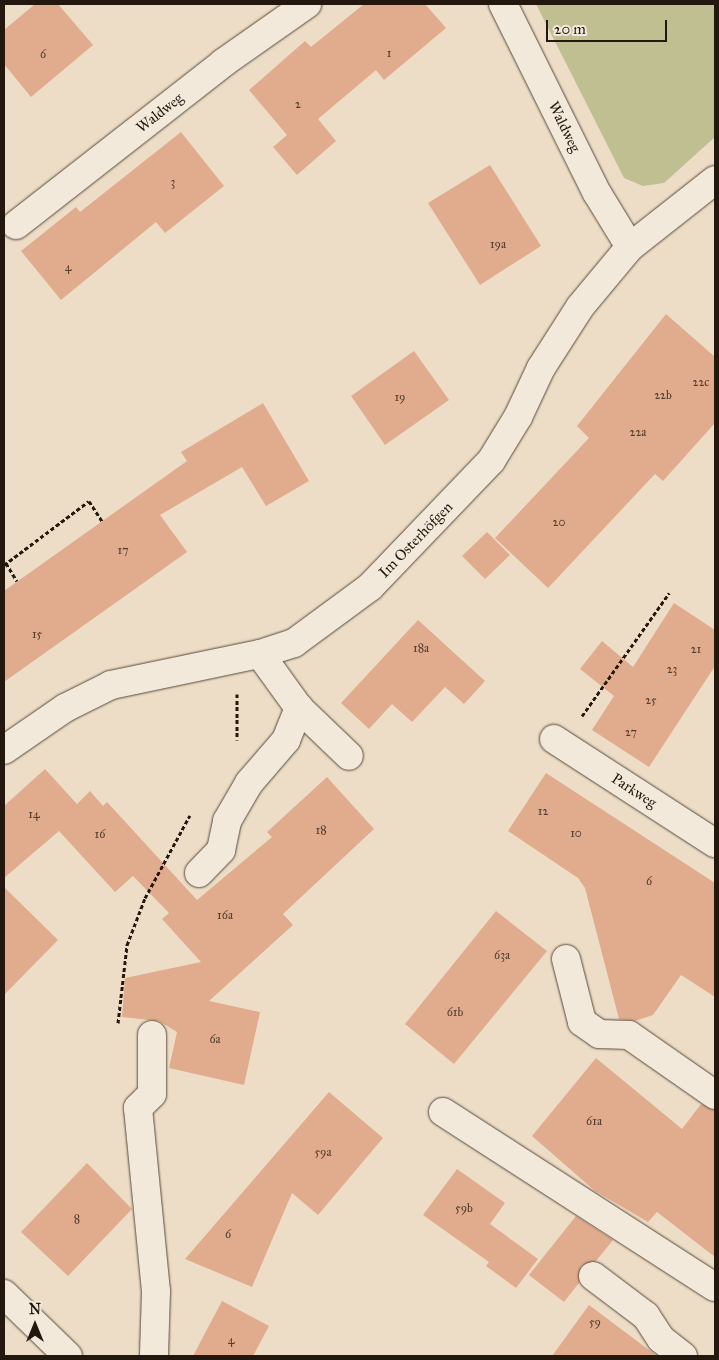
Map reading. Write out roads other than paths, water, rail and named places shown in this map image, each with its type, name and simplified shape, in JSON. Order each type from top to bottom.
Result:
[{"type":"street","name":"Waldweg","points":[[16,226],[223,63],[307,4]]},
{"type":"street","name":"Waldweg","points":[[503,4],[597,193],[630,247]]},
{"type":"street","name":"Im Osterhöfgen","points":[[9,735],[110,685],[152,673],[260,654],[318,628],[370,587],[449,508],[491,461],[575,314],[630,247],[715,180]]},
{"type":"street","points":[[260,654],[299,708],[349,756]]},
{"type":"street","points":[[199,873],[221,850],[227,821],[250,783],[286,740],[299,708]]},
{"type":"street","name":"Parkweg","points":[[558,742],[715,843]]},
{"type":"street","points":[[566,959],[582,1022],[599,1034],[629,1035],[715,1095]]},
{"type":"street","points":[[152,1035],[152,1094],[138,1108],[156,1291],[154,1356]]},
{"type":"street","points":[[443,1112],[715,1287]]},
{"type":"street","points":[[593,1276],[646,1316],[661,1339],[684,1356]]},
{"type":"street","points":[[4,1294],[68,1356]]}]
